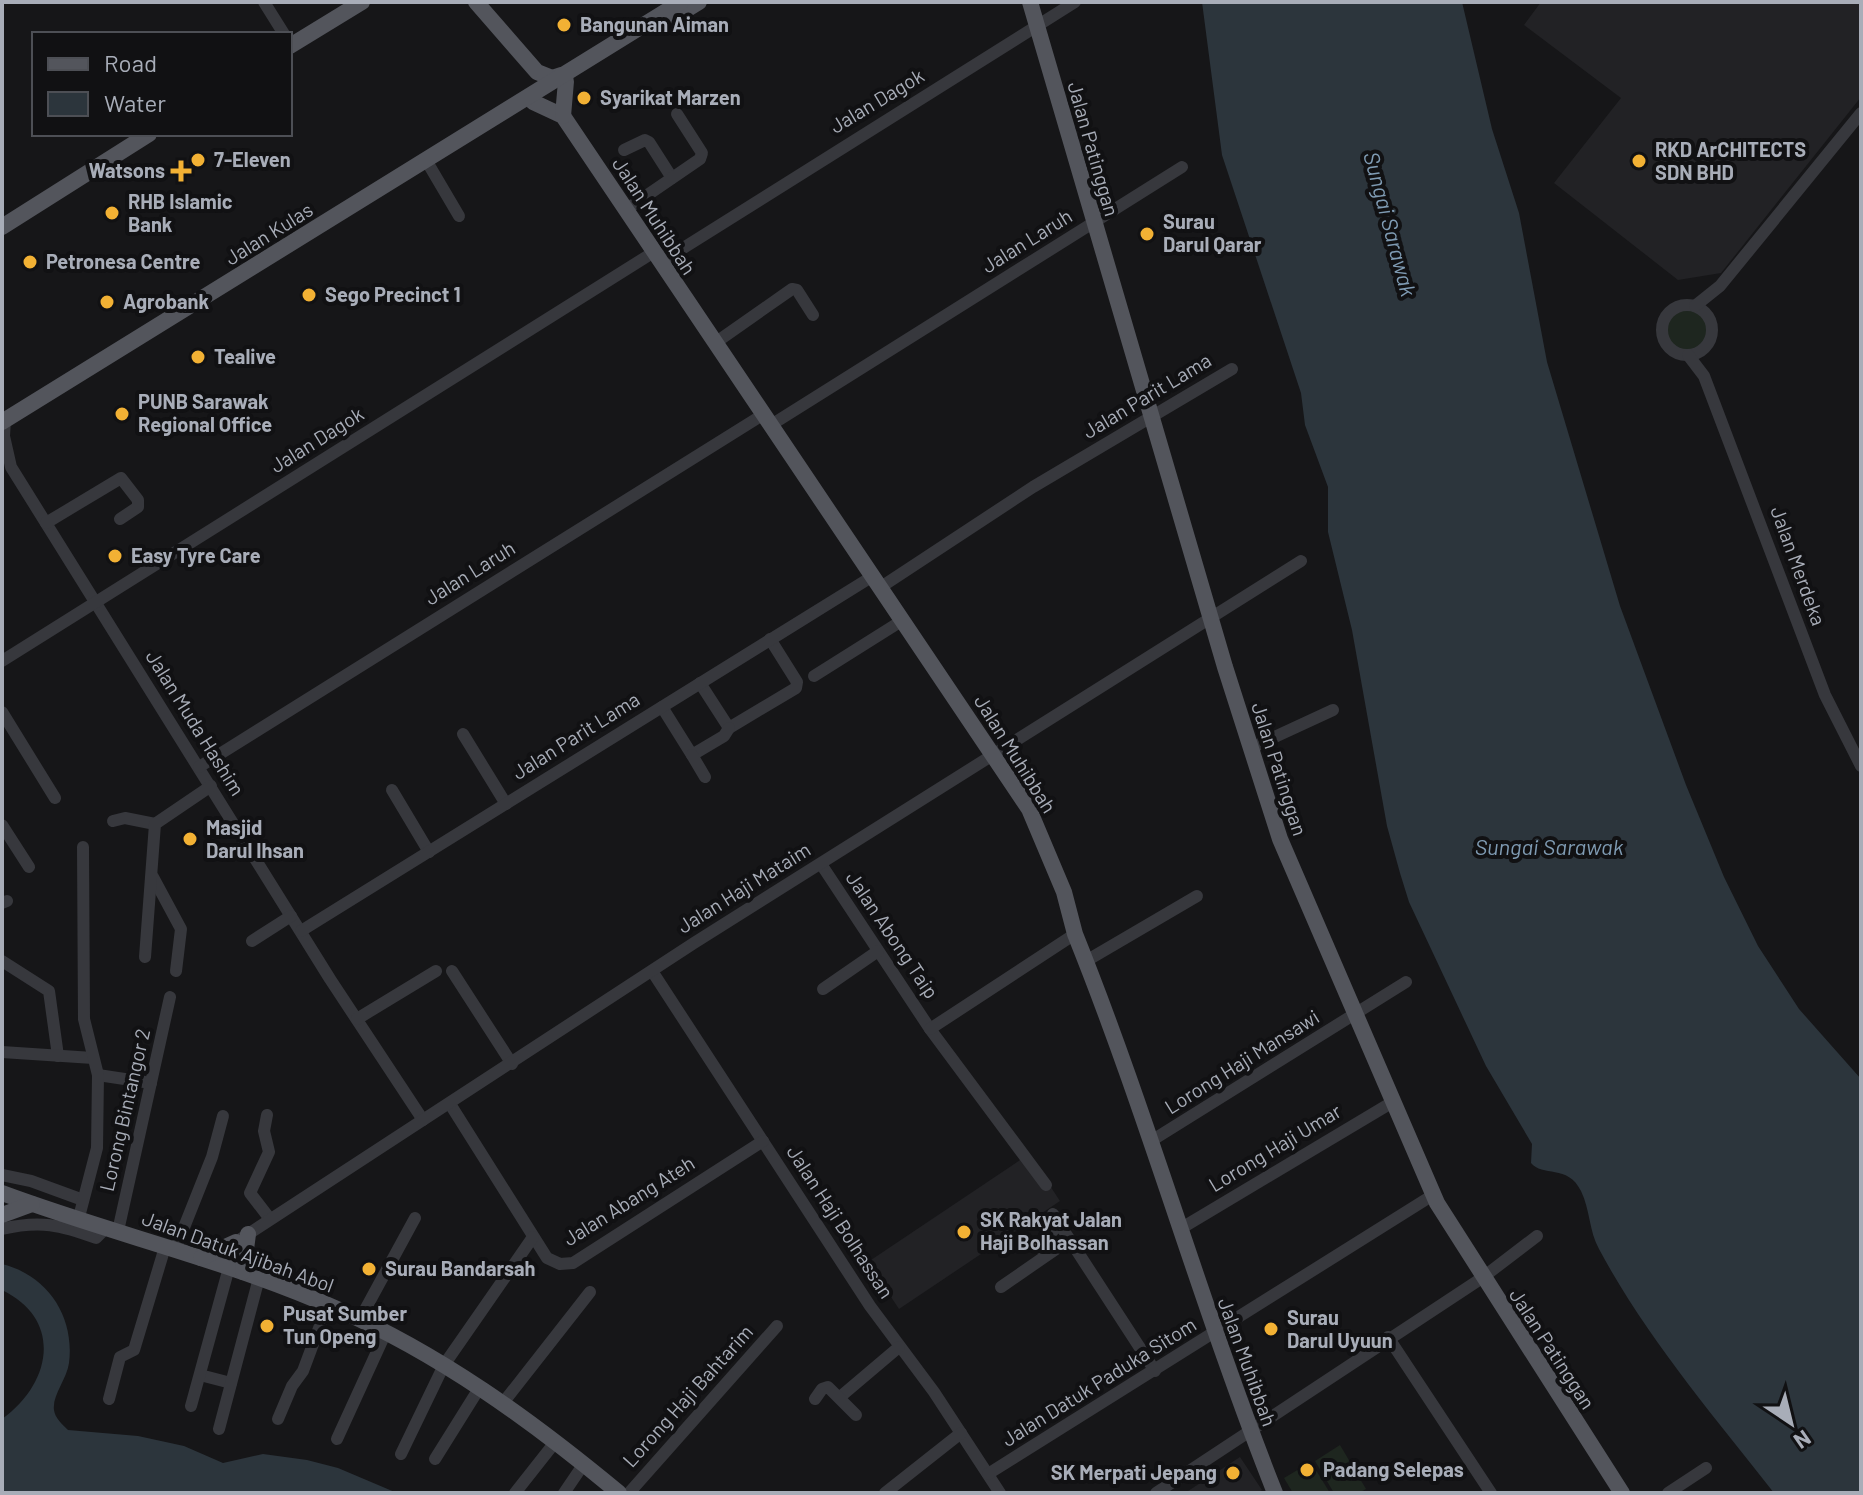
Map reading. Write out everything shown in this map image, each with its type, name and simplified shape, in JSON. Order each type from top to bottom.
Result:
[{"type":"main road","points":[[292,44],[362,2]]},
{"type":"main road","name":"Jalan Kulas","points":[[474,131],[533,102],[681,2]]},
{"type":"main road","name":"Jalan Kulas","points":[[4,421],[474,131],[699,2]]},
{"type":"main road","name":"Jalan Patinggan","points":[[1030,2],[1093,223],[1280,839],[1433,1195],[1482,1278],[1622,1493]]},
{"type":"main road","points":[[477,3],[537,72],[552,78],[568,76],[563,116],[533,102]]},
{"type":"main road","name":"Jalan Muhibbah","points":[[563,116],[994,754],[1037,826],[1064,892],[1075,934],[1151,1141],[1215,1334],[1275,1493]]},
{"type":"main road","points":[[2,227],[146,136]]},
{"type":"main road","name":"Jalan Datuk Ajibah Abol","points":[[2,1193],[234,1269],[360,1319],[480,1387],[556,1441],[619,1493]]},
{"type":"main road","points":[[2,1215],[32,1204]]},
{"type":"main road","points":[[201,1258],[242,1238]]},
{"type":"main road","points":[[234,1269],[242,1238]]},
{"type":"street","points":[[264,2],[283,32]]},
{"type":"street","name":"Jalan Dagok","points":[[2,661],[1075,2]]},
{"type":"street","points":[[1704,376],[1688,355],[1667,347],[1662,323],[1677,306],[1695,306],[1720,286],[1861,113]]},
{"type":"street","points":[[627,209],[700,159],[702,153],[677,114]]},
{"type":"street","points":[[624,150],[649,142],[672,178]]},
{"type":"street","points":[[426,160],[459,216]]},
{"type":"street","name":"Jalan Laruh","points":[[199,767],[1182,167]]},
{"type":"street","points":[[1704,376],[1704,349],[1712,335],[1710,320],[1720,286]]},
{"type":"street","points":[[715,343],[792,289],[797,290],[813,315]]},
{"type":"street","points":[[1695,306],[1710,320]]},
{"type":"street","points":[[1688,355],[1704,349]]},
{"type":"street","name":"Jalan Parit Lama","points":[[301,931],[770,639],[877,581],[1232,369]]},
{"type":"street","name":"Jalan Merdeka","points":[[1704,376],[1815,670],[1838,726],[1861,766]]},
{"type":"street","points":[[4,421],[7,462]]},
{"type":"street","name":"Jalan Muda Hashim","points":[[7,462],[291,916],[423,1120]]},
{"type":"street","points":[[46,523],[121,478],[138,500],[138,507],[120,519]]},
{"type":"street","name":"Jalan Haji Mataim","points":[[242,1238],[652,971],[1301,561]]},
{"type":"street","points":[[814,676],[903,620]]},
{"type":"street","points":[[692,755],[724,736],[729,728],[796,688],[797,682],[770,639]]},
{"type":"street","points":[[700,683],[729,728]]},
{"type":"street","points":[[662,707],[705,777]]},
{"type":"street","points":[[1251,748],[1333,710]]},
{"type":"street","points":[[2,712],[55,798]]},
{"type":"street","points":[[463,734],[506,804]]},
{"type":"street","points":[[113,821],[125,818],[155,824],[211,786]]},
{"type":"street","points":[[392,790],[429,852]]},
{"type":"street","points":[[145,957],[155,824]]},
{"type":"street","points":[[2,825],[29,867]]},
{"type":"street","points":[[79,1217],[97,1148],[98,1075],[84,1019],[83,847]]},
{"type":"street","name":"Jalan Abong Taip","points":[[821,864],[930,1029],[1046,1185]]},
{"type":"street","points":[[153,877],[181,929],[176,971]]},
{"type":"street","points":[[1086,961],[1197,896]]},
{"type":"street","points":[[252,941],[291,916]]},
{"type":"street","name":"Jalan Abong Taip","points":[[930,1029],[1075,934]]},
{"type":"street","points":[[823,989],[878,951]]},
{"type":"street","points":[[2,961],[49,991],[58,1056]]},
{"type":"street","points":[[357,1019],[436,971]]},
{"type":"street","points":[[452,971],[512,1064]]},
{"type":"street","name":"Jalan Haji Bolhassan","points":[[652,971],[899,1347],[1000,1493]]},
{"type":"street","name":"Lorong Haji Mansawi","points":[[1151,1141],[1406,982]]},
{"type":"street","name":"Lorong Bintangor 2","points":[[113,1229],[170,997]]},
{"type":"street","points":[[2,1052],[93,1058]]},
{"type":"street","points":[[98,1075],[151,1083]]},
{"type":"street","name":"Lorong Haji Umar","points":[[1180,1229],[1391,1103]]},
{"type":"street","name":"Jalan Abang Ateh","points":[[450,1104],[547,1258],[560,1264],[573,1263],[763,1141]]},
{"type":"street","points":[[267,1115],[264,1131],[269,1152],[250,1193],[270,1219]]},
{"type":"street","points":[[109,1399],[120,1357],[134,1350],[170,1249],[212,1157],[223,1116]]},
{"type":"street","points":[[2,1175],[31,1181],[83,1200]]},
{"type":"street","name":"Jalan Datuk Paduka Sitom","points":[[988,1474],[1433,1195]]},
{"type":"street","points":[[360,1319],[415,1218]]},
{"type":"street","points":[[1045,1256],[1040,1243],[1056,1220],[1155,1371]]},
{"type":"street","points":[[2,1229],[25,1224],[60,1224],[96,1238],[113,1229]]},
{"type":"street","points":[[1156,1493],[1388,1337],[1482,1278],[1537,1236]]},
{"type":"street","points":[[401,1454],[444,1365],[533,1237]]},
{"type":"street","points":[[1001,1287],[1069,1240]]},
{"type":"street","points":[[191,1406],[234,1269]]},
{"type":"street","points":[[219,1429],[259,1278]]},
{"type":"street","points":[[503,1403],[590,1292]]},
{"type":"street","points":[[278,1419],[292,1386],[303,1371],[328,1304]]},
{"type":"street","name":"Lorong Haji Bahtarim","points":[[629,1493],[777,1326]]},
{"type":"street","points":[[337,1439],[386,1332]]},
{"type":"street","points":[[1388,1337],[1491,1493]]},
{"type":"street","points":[[840,1397],[899,1347]]},
{"type":"street","points":[[200,1375],[231,1383]]},
{"type":"street","points":[[435,1459],[480,1387]]},
{"type":"street","points":[[815,1399],[826,1387],[856,1415]]},
{"type":"street","points":[[885,1493],[961,1433]]},
{"type":"street","points":[[515,1493],[556,1441]]},
{"type":"street","points":[[564,1493],[583,1465]]},
{"type":"street","points":[[1668,1493],[1706,1468]]},
{"type":"shaded area","points":[[1541,2],[1861,2],[1861,97],[1721,273],[1678,280],[1554,183],[1621,98],[1524,25]]},
{"type":"shaded area","points":[[1687,308],[1702,315],[1709,330],[1702,345],[1687,352],[1672,345],[1665,330],[1672,315]]},
{"type":"shaded area","name":"SK Rakyat Jalan Haji Bolhassan","points":[[1029,1154],[1060,1201],[899,1309],[868,1262]]},
{"type":"shaded area","points":[[1340,1445],[1366,1489],[1359,1493],[1334,1493],[1315,1461]]},
{"type":"shaded area","name":"SK Merpati Jepang","points":[[1240,1457],[1262,1490],[1257,1493],[1185,1493]]},
{"type":"shaded area","name":"Padang Selepas","points":[[1311,1462],[1330,1493],[1293,1493],[1284,1478]]},
{"type":"water","name":"Sungai Sarawak","points":[[1202,2],[1462,2],[1492,129],[1519,213],[1547,362],[1620,606],[1686,785],[1724,877],[1758,946],[1799,1009],[1861,1079],[1861,1493],[1774,1493],[1681,1375],[1599,1249],[1584,1198],[1576,1183],[1569,1177],[1531,1163],[1532,1144],[1486,1066],[1409,902],[1387,826],[1352,630],[1328,532],[1328,487],[1305,425],[1301,393],[1222,155]]},
{"type":"water","points":[[2,1264],[18,1269],[45,1288],[62,1314],[70,1346],[69,1363],[54,1410],[68,1430],[138,1436],[184,1446],[223,1463],[263,1454],[307,1460],[338,1468],[397,1493],[2,1493],[2,1419],[19,1405],[31,1388],[40,1371],[44,1353],[42,1335],[35,1318],[22,1303],[2,1290]]},
{"type":"place","name":"Bangunan Aiman","points":[[564,25]]},
{"type":"place","name":"Syarikat Marzen","points":[[584,98]]},
{"type":"place","name":"7-Eleven","points":[[198,160]]},
{"type":"place","name":"RKD ArCHITECTS SDN BHD","points":[[1639,161]]},
{"type":"place","name":"Watsons","points":[[181,171]]},
{"type":"place","name":"RHB Islamic Bank","points":[[112,213]]},
{"type":"place","name":"Surau Darul Qarar","points":[[1147,234]]},
{"type":"place","name":"Petronesa Centre","points":[[30,262]]},
{"type":"place","name":"Sego Precinct 1","points":[[309,295]]},
{"type":"place","name":"Agrobank","points":[[107,302]]},
{"type":"place","name":"Tealive","points":[[198,357]]},
{"type":"place","name":"PUNB Sarawak Regional Office","points":[[122,414]]},
{"type":"place","name":"Easy Tyre Care","points":[[115,556]]},
{"type":"place","name":"Masjid Darul Ihsan","points":[[190,839]]},
{"type":"place","name":"SK Rakyat Jalan Haji Bolhassan","points":[[964,1232]]},
{"type":"place","name":"Surau Bandarsah","points":[[369,1269]]},
{"type":"place","name":"Pusat Sumber Tun Openg","points":[[267,1326]]},
{"type":"place","name":"Surau Darul Uyuun","points":[[1271,1329]]},
{"type":"place","name":"Padang Selepas","points":[[1307,1470]]},
{"type":"place","name":"SK Merpati Jepang","points":[[1233,1473]]}]
